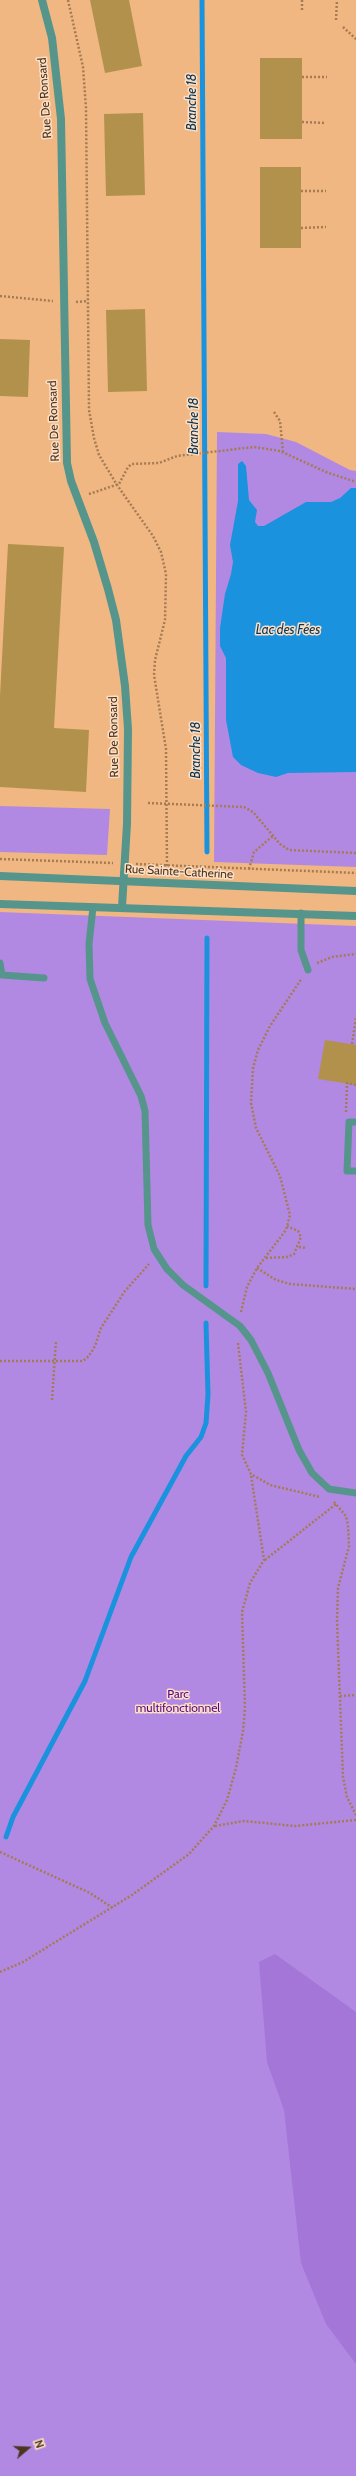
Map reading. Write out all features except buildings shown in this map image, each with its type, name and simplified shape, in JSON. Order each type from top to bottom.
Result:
[{"type":"street","name":"Rue De Ronsard","points":[[42,0],[52,38],[59,91],[67,463],[71,481],[94,542],[108,589],[116,620],[125,686],[128,729],[122,907]]},
{"type":"street","name":"Rue Sainte-Catherine","points":[[0,876],[356,891]]},
{"type":"street","points":[[0,904],[356,916]]},
{"type":"lane","points":[[93,907],[89,944],[90,978],[105,1023],[141,1096],[145,1111],[148,1225],[154,1249],[167,1269],[183,1285],[240,1326],[251,1340],[268,1373],[299,1450],[312,1473],[329,1489],[356,1493]]},
{"type":"lane","points":[[301,913],[301,950],[308,970]]},
{"type":"lane","points":[[0,963],[2,975],[44,978]]},
{"type":"lane","points":[[356,1122],[349,1122],[348,1171],[356,1171]]},
{"type":"path","points":[[68,0],[83,67],[86,108],[89,410],[99,455],[117,485],[154,536],[161,552],[166,574],[166,620],[155,660],[154,675],[166,749],[166,866]]},
{"type":"path","points":[[302,0],[302,10]]},
{"type":"path","points":[[336,20],[337,0]]},
{"type":"path","points":[[343,27],[356,40]]},
{"type":"path","points":[[302,77],[326,77]]},
{"type":"path","points":[[302,122],[326,123]]},
{"type":"path","points":[[301,190],[326,191]]},
{"type":"path","points":[[301,228],[326,228]]},
{"type":"path","points":[[0,296],[63,302],[88,302]]},
{"type":"path","points":[[274,412],[280,422],[283,452]]},
{"type":"path","points":[[89,494],[117,485],[132,464],[159,463],[177,456],[254,447],[283,452],[326,472],[356,482]]},
{"type":"path","points":[[148,803],[238,807],[248,810],[260,819],[289,850],[356,853]]},
{"type":"path","points":[[249,869],[254,852],[274,835]]},
{"type":"path","points":[[0,859],[107,863]]},
{"type":"path","name":"Rue Sainte-Catherine","points":[[146,865],[356,873]]},
{"type":"path","points":[[241,1311],[247,1287],[257,1268],[287,1226],[290,1215],[286,1191],[256,1128],[251,1103],[253,1068],[263,1039],[308,970],[325,959],[356,954]]},
{"type":"path","points":[[352,1044],[356,1018]]},
{"type":"path","points":[[346,1113],[347,1083],[356,1085]]},
{"type":"path","points":[[265,1258],[287,1257],[294,1254],[301,1237],[298,1231],[287,1226]]},
{"type":"path","points":[[298,1247],[306,1248]]},
{"type":"path","points":[[0,1361],[83,1361],[89,1356],[95,1346],[101,1328],[125,1291],[143,1269],[159,1256]]},
{"type":"path","points":[[257,1268],[276,1280],[290,1284],[356,1289]]},
{"type":"path","points":[[52,1400],[56,1361],[56,1341]]},
{"type":"path","points":[[238,1344],[246,1412],[242,1455],[251,1474],[264,1560]]},
{"type":"path","points":[[251,1474],[270,1486],[320,1497],[336,1504],[346,1516],[349,1546],[338,1588],[340,1696],[343,1777],[347,1797],[356,1815]]},
{"type":"path","points":[[0,1972],[23,1962],[113,1908],[189,1854],[214,1826],[227,1800],[236,1768],[243,1732],[245,1708],[242,1612],[250,1583],[264,1560],[336,1504]]},
{"type":"path","points":[[340,1696],[356,1695]]},
{"type":"path","points":[[214,1826],[244,1821],[296,1826],[356,1820]]},
{"type":"path","points":[[0,1852],[90,1893],[113,1908]]},
{"type":"green space","points":[[217,432],[266,434],[296,442],[350,470],[356,471],[356,867],[214,862]]},
{"type":"green space","points":[[0,806],[110,809],[107,855],[0,852]]},
{"type":"green space","name":"Parc multifonctionnel","points":[[0,912],[356,926],[356,2476],[0,2476]]},
{"type":"shaded area","points":[[275,1954],[356,2012],[356,2364],[326,2324],[301,2263],[284,2110],[267,2062],[259,1962]]},
{"type":"water","name":"Lac des Fées","points":[[242,461],[246,466],[249,500],[257,510],[255,522],[258,526],[264,526],[306,502],[331,502],[340,498],[351,488],[356,488],[356,772],[288,773],[276,777],[258,773],[241,765],[233,757],[226,720],[226,658],[220,646],[220,628],[225,594],[233,562],[230,545],[238,501],[238,464]]},
{"type":"waterway","name":"Branche 18","points":[[202,0],[207,852]]},
{"type":"waterway","points":[[206,1286],[207,938]]},
{"type":"waterway","points":[[6,1837],[13,1817],[85,1681],[131,1557],[186,1456],[201,1437],[206,1423],[208,1395],[206,1323]]}]
